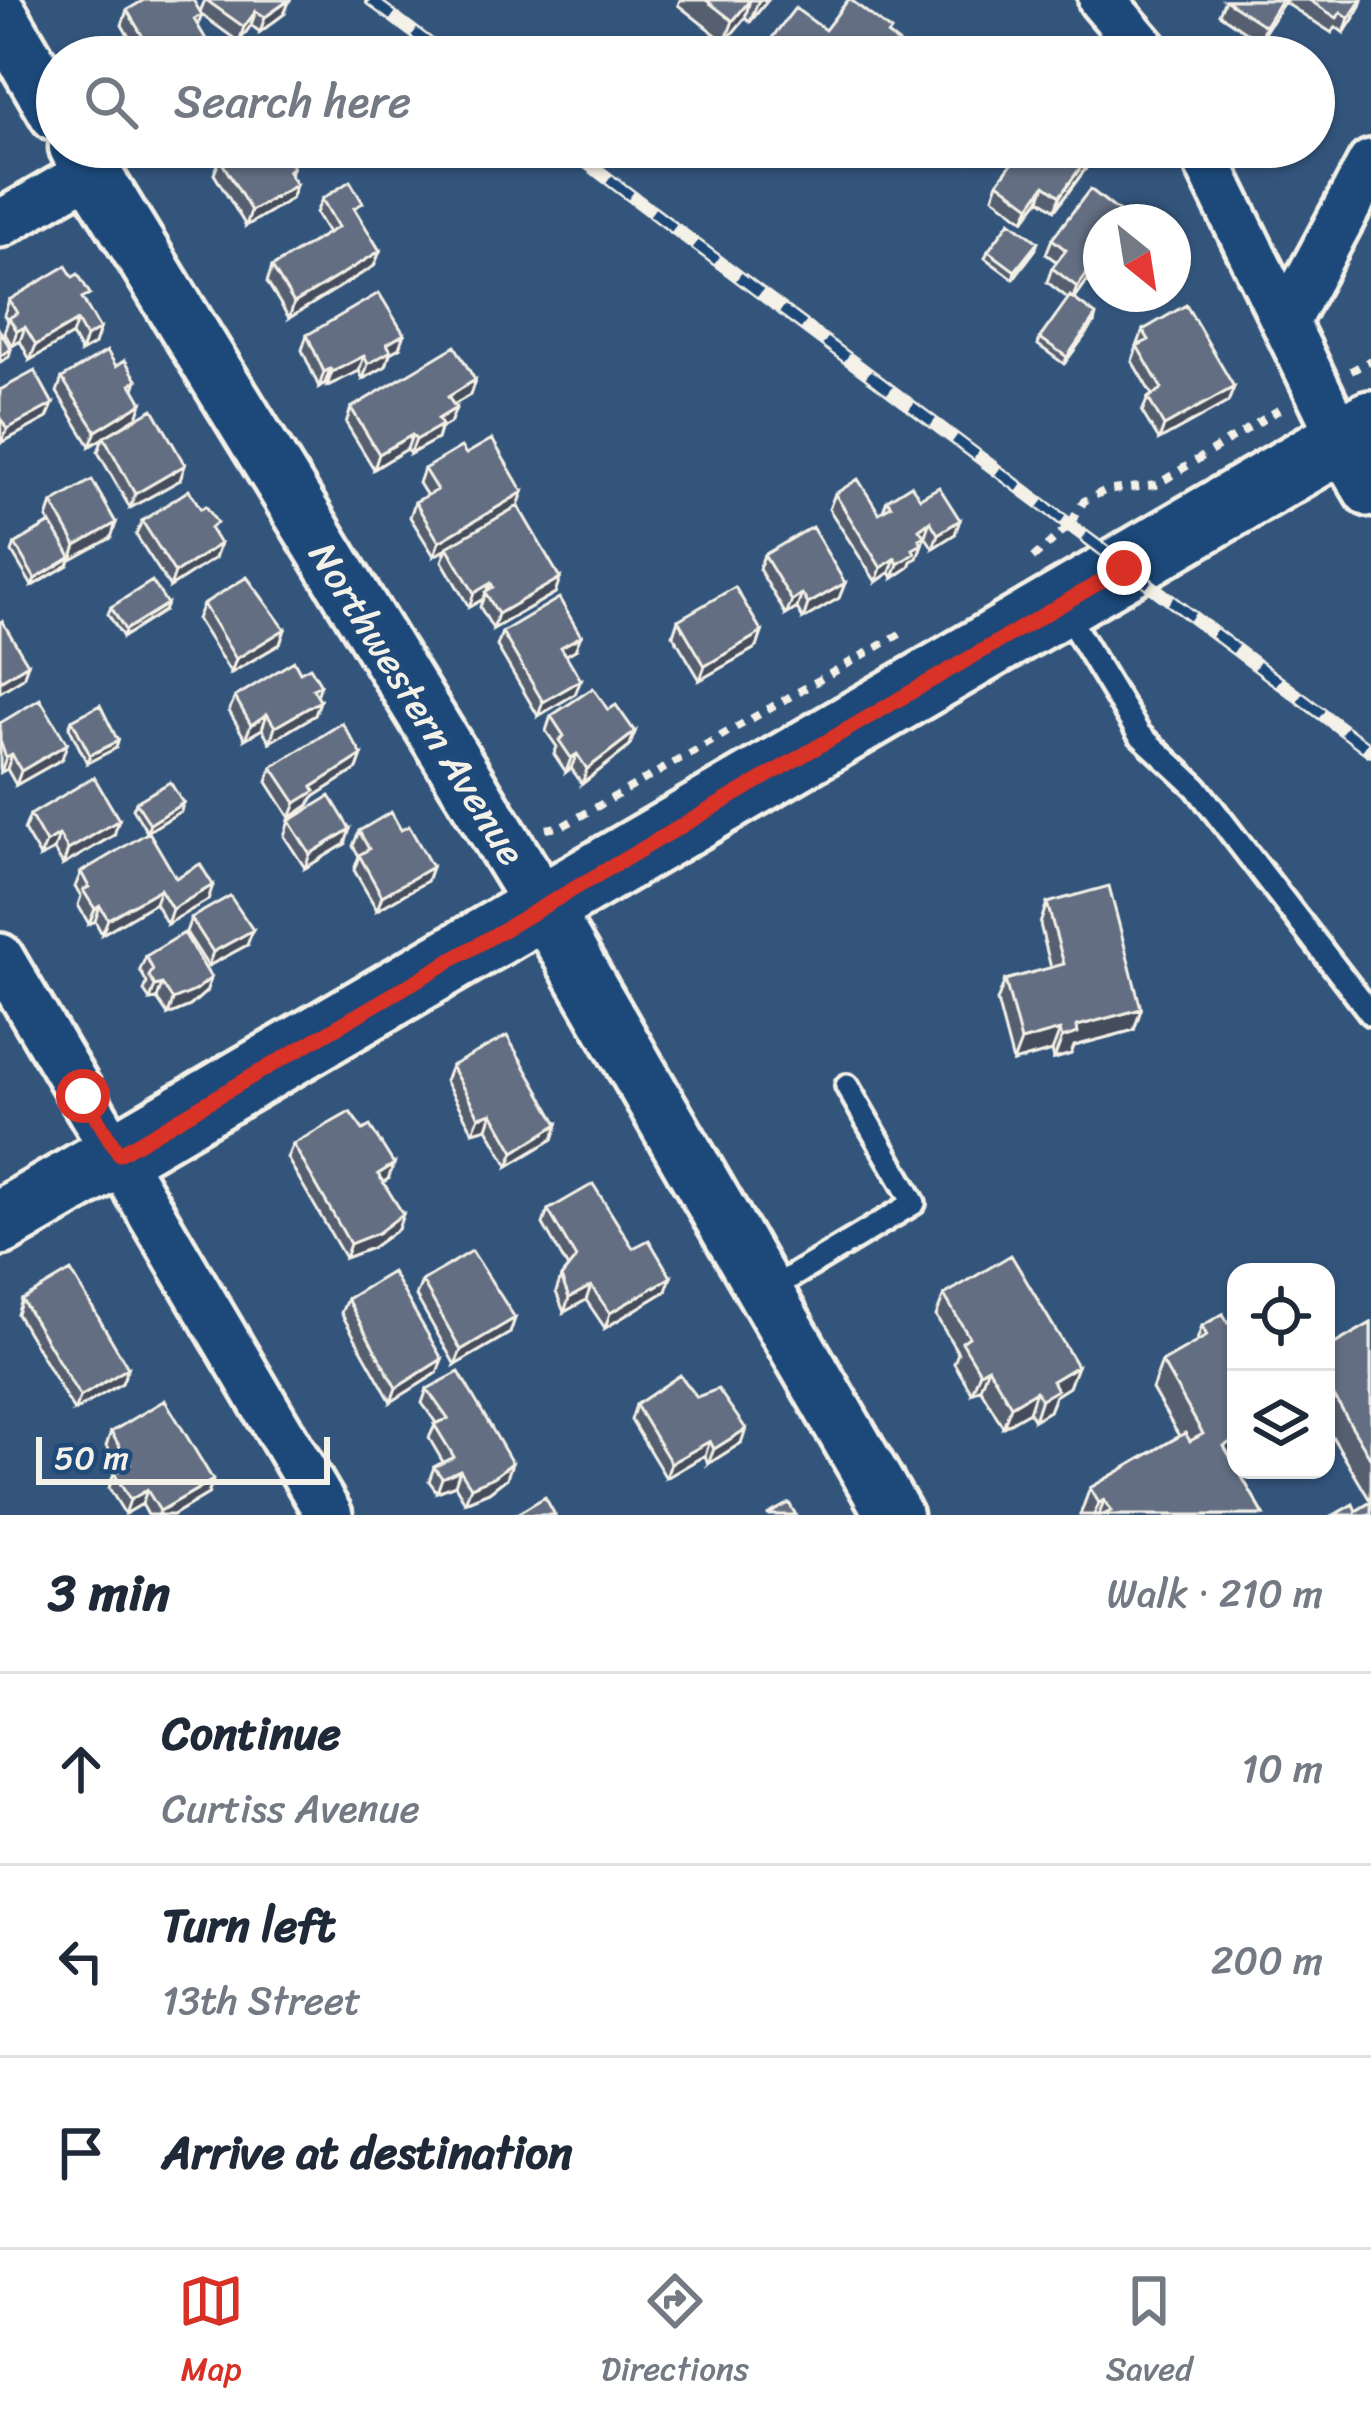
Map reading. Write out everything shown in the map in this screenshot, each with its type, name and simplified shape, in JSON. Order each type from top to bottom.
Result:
[{"type":"main road","points":[[0,1223],[543,907],[1045,582],[1351,436]]},
{"type":"street","points":[[1102,0],[1132,36]]},
{"type":"street","points":[[0,15],[36,77]]},
{"type":"street","points":[[1286,321],[1371,163]]},
{"type":"street","points":[[0,224],[72,168]]},
{"type":"street","name":"Northwestern Avenue","points":[[90,168],[543,907],[894,1515]]},
{"type":"street","points":[[1210,168],[1286,321],[1351,436]]},
{"type":"street","points":[[0,957],[328,1515]]},
{"type":"lane","points":[[1045,582],[1139,734],[1196,788],[1371,1014]]},
{"type":"lane","points":[[766,1293],[914,1203],[848,1086]]},
{"type":"path","points":[[1045,582],[1084,501],[1104,491],[1156,484],[1351,436],[1371,360]]},
{"type":"path","points":[[535,835],[562,826],[908,629]]},
{"type":"building","points":[[144,0],[193,0],[202,15],[194,19],[204,36],[142,36],[127,10]]},
{"type":"building","points":[[206,0],[289,0],[265,17],[256,11],[244,27]]},
{"type":"building","points":[[706,0],[750,0],[733,21]]},
{"type":"building","points":[[851,0],[891,31],[889,36],[773,36],[795,8],[825,30]]},
{"type":"building","points":[[1225,0],[1281,0],[1265,26]]},
{"type":"building","points":[[1309,0],[1361,0],[1349,18],[1341,12],[1337,18]]},
{"type":"building","points":[[225,168],[292,168],[288,171],[296,185],[251,211]]},
{"type":"building","points":[[1008,168],[1080,168],[1060,196],[1045,185],[1030,206],[998,182]]},
{"type":"building","points":[[350,181],[363,203],[354,208],[380,251],[294,303],[272,267],[338,227],[322,199]]},
{"type":"building","points":[[1090,189],[1109,204],[1083,204],[1083,279],[1077,287],[1052,268],[1066,250],[1052,239]]},
{"type":"building","points":[[1010,221],[1038,242],[1015,271],[988,251]]},
{"type":"building","points":[[66,266],[73,277],[78,274],[90,294],[82,298],[100,329],[86,337],[77,321],[36,345],[25,327],[17,331],[9,318],[17,313],[9,300]]},
{"type":"building","points":[[379,293],[404,334],[387,344],[391,351],[368,364],[364,356],[324,372],[307,335]]},
{"type":"building","points":[[1070,296],[1083,306],[1083,312],[1096,315],[1067,357],[1040,338]]},
{"type":"building","points":[[1174,312],[1190,312],[1234,387],[1164,426],[1148,398],[1162,389],[1137,346],[1149,340],[1143,330]]},
{"type":"building","points":[[0,331],[11,349],[0,356]]},
{"type":"building","points":[[455,346],[475,380],[448,397],[456,408],[438,419],[442,425],[379,454],[351,408]]},
{"type":"building","points":[[107,351],[116,366],[125,360],[137,380],[131,384],[142,403],[96,431],[62,378]]},
{"type":"building","points":[[35,371],[53,404],[7,429],[0,417],[0,390]]},
{"type":"building","points":[[153,409],[185,465],[135,494],[104,437]]},
{"type":"building","points":[[492,439],[523,492],[439,542],[415,502],[437,490],[424,469],[461,447],[466,454]]},
{"type":"building","points":[[858,479],[879,513],[891,506],[887,500],[911,485],[920,498],[939,487],[960,520],[938,534],[930,521],[919,529],[924,536],[919,539],[922,544],[913,549],[915,553],[881,568],[835,494]]},
{"type":"building","points":[[92,480],[116,523],[76,546],[52,503]]},
{"type":"building","points":[[189,490],[217,523],[210,528],[220,544],[175,573],[142,521]]},
{"type":"building","points":[[518,506],[560,578],[498,614],[485,592],[493,587],[491,583],[474,593],[447,547]]},
{"type":"building","points":[[51,523],[71,557],[35,579],[15,544]]},
{"type":"building","points":[[812,527],[845,583],[808,604],[802,594],[792,601],[764,555]]},
{"type":"building","points":[[247,577],[285,629],[236,659],[203,604]]},
{"type":"building","points":[[152,581],[167,604],[125,630],[111,607]]},
{"type":"building","points":[[735,587],[762,632],[705,666],[678,620]]},
{"type":"building","points":[[559,598],[581,636],[561,647],[581,680],[543,702],[502,632]]},
{"type":"building","points":[[0,622],[28,664],[0,681]]},
{"type":"building","points":[[294,661],[300,672],[310,667],[321,685],[313,689],[320,701],[275,727],[267,714],[251,725],[235,697]]},
{"type":"building","points":[[593,688],[608,710],[616,705],[635,732],[587,769],[577,754],[571,758],[551,716]]},
{"type":"building","points":[[40,699],[67,744],[21,771],[12,754],[6,757],[0,723]]},
{"type":"building","points":[[100,705],[118,741],[90,755],[72,720]]},
{"type":"building","points":[[342,723],[362,755],[296,803],[272,767]]},
{"type":"building","points":[[94,777],[119,820],[68,850],[59,835],[46,843],[30,815]]},
{"type":"building","points":[[170,782],[183,803],[150,824],[136,802]]},
{"type":"building","points":[[330,796],[350,829],[310,854],[289,821]]},
{"type":"building","points":[[391,812],[401,830],[409,826],[432,867],[382,896],[359,855],[369,849],[359,831]]},
{"type":"building","points":[[149,832],[176,878],[200,864],[213,885],[172,909],[160,889],[108,919],[83,890],[89,887],[81,872]]},
{"type":"building","points":[[1109,886],[1141,1009],[1077,1026],[1078,1033],[1062,1038],[1060,1030],[1021,1041],[1005,980],[1064,964],[1047,903]]},
{"type":"building","points":[[230,896],[253,930],[213,952],[191,918]]},
{"type":"building","points":[[184,933],[211,978],[173,1000],[162,984],[155,986],[146,956]]},
{"type":"building","points":[[507,1036],[558,1124],[514,1152],[492,1113],[479,1117],[451,1066]]},
{"type":"building","points":[[350,1112],[363,1130],[370,1126],[394,1164],[378,1174],[403,1214],[378,1233],[350,1244],[293,1144]]},
{"type":"building","points":[[593,1184],[633,1248],[649,1240],[671,1277],[610,1313],[591,1286],[569,1298],[561,1277],[576,1258],[548,1210]]},
{"type":"building","points":[[472,1251],[515,1318],[461,1350],[422,1281]]},
{"type":"building","points":[[1011,1255],[1077,1366],[1052,1381],[1057,1390],[1041,1399],[1036,1391],[1011,1406],[988,1367],[980,1372],[962,1342],[969,1337],[944,1295]]},
{"type":"building","points":[[71,1271],[128,1368],[80,1397],[22,1300]]},
{"type":"building","points":[[392,1272],[442,1359],[396,1388],[347,1299]]},
{"type":"building","points":[[1223,1314],[1227,1321],[1227,1479],[1243,1479],[1264,1515],[1103,1515],[1111,1511],[1090,1488],[1185,1433],[1190,1441],[1203,1434],[1162,1362],[1207,1336],[1202,1326]]},
{"type":"building","points":[[1371,1323],[1371,1459],[1335,1398],[1335,1344]]},
{"type":"building","points":[[459,1372],[512,1463],[471,1487],[460,1470],[442,1478],[434,1467],[454,1457],[434,1424],[448,1419],[427,1389]]},
{"type":"building","points":[[680,1375],[697,1397],[718,1389],[746,1429],[714,1449],[710,1441],[671,1463],[636,1405]]},
{"type":"building","points":[[165,1400],[213,1480],[160,1511],[147,1490],[130,1500],[114,1473],[130,1464],[111,1432]]},
{"type":"building","points":[[545,1497],[555,1515],[515,1515]]},
{"type":"building","points":[[1371,1502],[1371,1515],[1334,1515],[1353,1504],[1356,1511]]},
{"type":"building","points":[[789,1503],[796,1515],[767,1515]]},
{"type":"railway","points":[[371,0],[419,36]]},
{"type":"railway","points":[[594,168],[1371,751]]},
{"type":"route","points":[[83,1096],[119,1154],[1124,568]]}]
